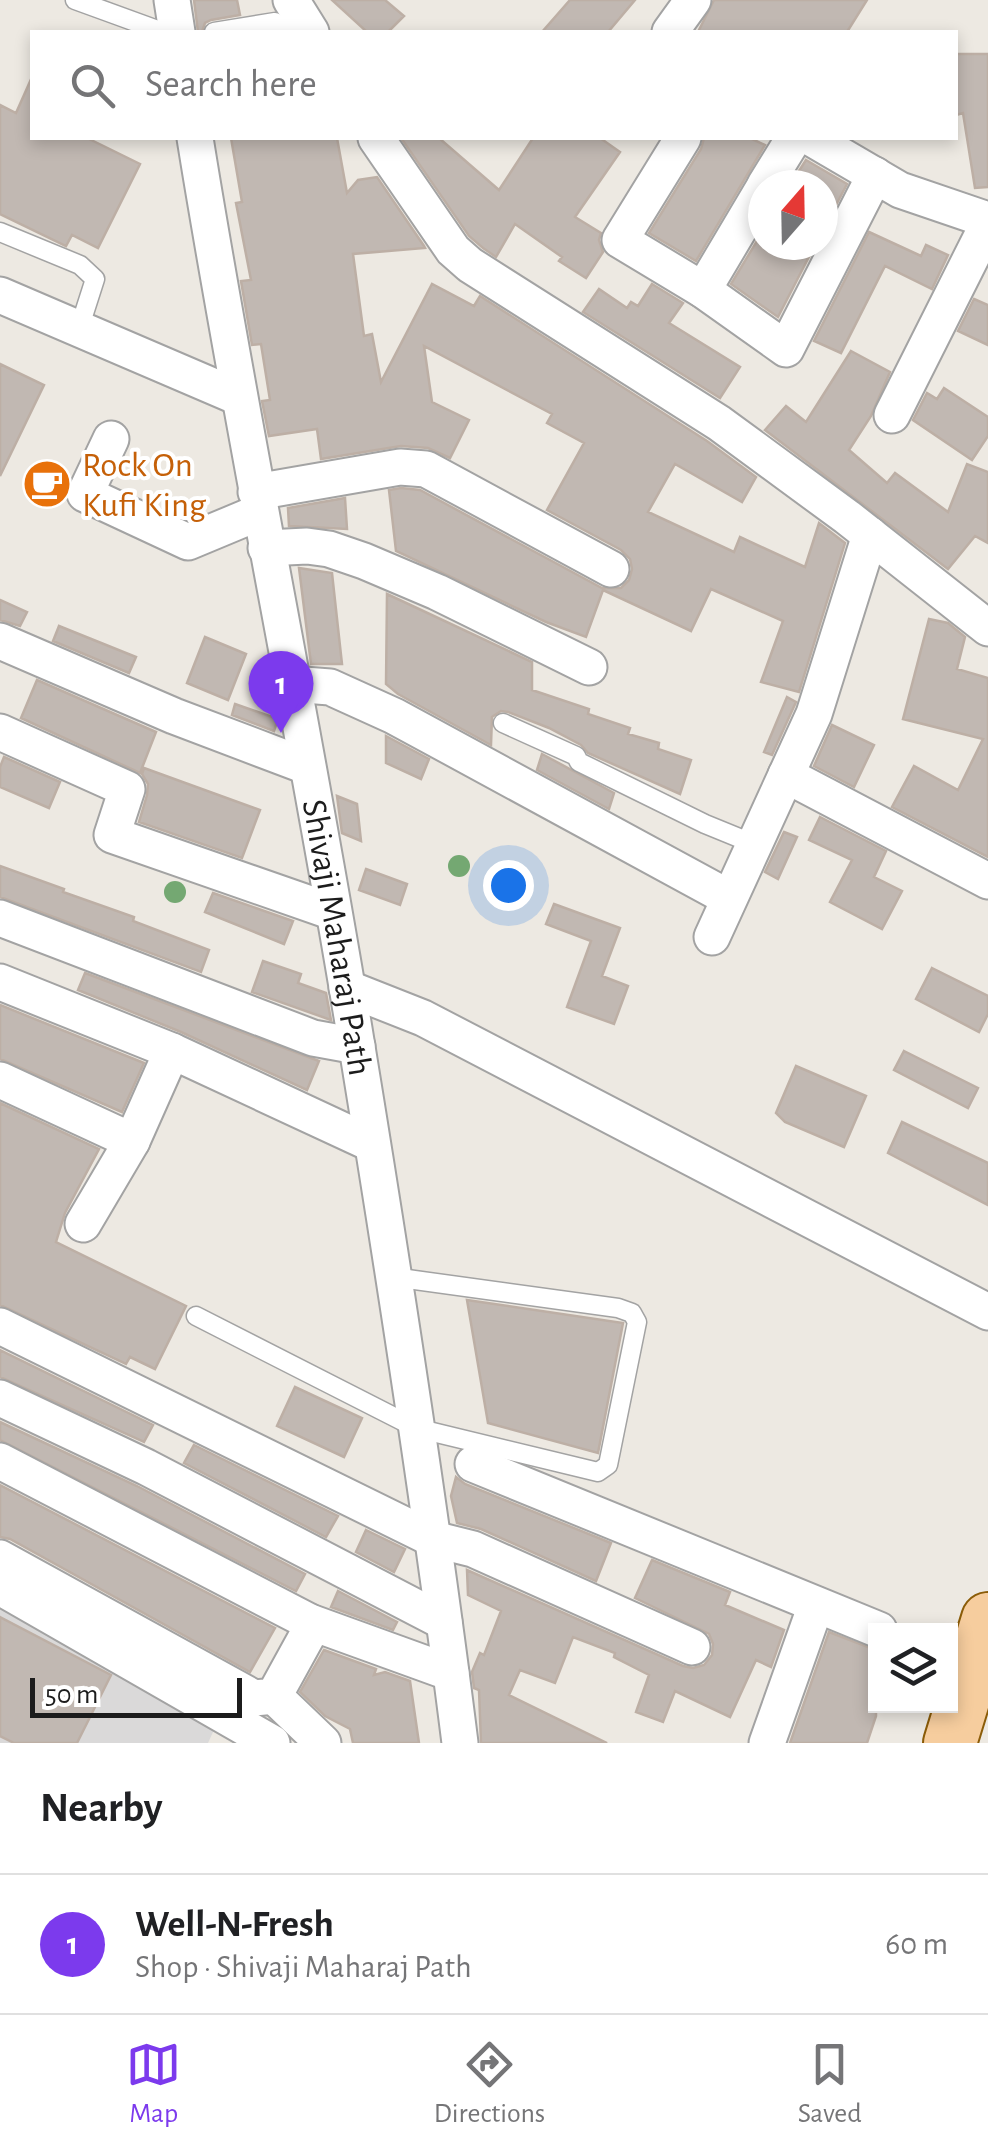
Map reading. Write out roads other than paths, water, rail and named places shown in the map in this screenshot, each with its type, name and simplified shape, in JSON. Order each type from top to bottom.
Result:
[{"type":"main road","points":[[950,1743],[962,1664],[988,1619]]},
{"type":"street","points":[[172,0],[178,30]]},
{"type":"street","points":[[291,0],[310,30]]},
{"type":"street","points":[[671,30],[693,0]]},
{"type":"street","name":"Shivaji Maharaj Path","points":[[195,140],[238,397],[357,1046],[433,1539],[460,1743]]},
{"type":"street","points":[[377,140],[453,250],[470,265],[720,422],[988,628]]},
{"type":"street","points":[[682,140],[620,240],[703,290],[786,349],[874,175]]},
{"type":"street","points":[[774,170],[793,140]]},
{"type":"street","points":[[813,140],[900,190],[988,222],[892,415]]},
{"type":"street","points":[[703,290],[748,214]]},
{"type":"street","points":[[0,295],[238,397]]},
{"type":"street","points":[[111,439],[84,494],[188,542],[258,502],[400,467],[426,469],[611,569]]},
{"type":"street","points":[[712,938],[814,714],[870,536]]},
{"type":"street","points":[[266,548],[307,546],[364,561],[437,592],[589,667]]},
{"type":"street","points":[[0,641],[174,716],[306,766]]},
{"type":"street","points":[[291,684],[330,687],[394,716],[729,898]]},
{"type":"street","points":[[0,732],[127,789],[112,835],[333,912]]},
{"type":"street","points":[[786,775],[988,881]]},
{"type":"street","points":[[0,918],[313,1038],[357,1046]]},
{"type":"street","points":[[0,982],[172,1051],[372,1144]]},
{"type":"street","points":[[347,988],[422,1018],[988,1312]]},
{"type":"street","points":[[83,1224],[132,1141],[172,1051]]},
{"type":"street","points":[[0,1080],[132,1141]]},
{"type":"street","points":[[0,1326],[433,1539],[473,1548],[692,1647]]},
{"type":"street","points":[[0,1398],[146,1467],[444,1622]]},
{"type":"street","points":[[0,1461],[310,1622],[451,1673]]},
{"type":"street","points":[[473,1464],[868,1626]]},
{"type":"street","points":[[0,1558],[254,1698],[274,1696],[323,1743]]},
{"type":"street","points":[[0,1588],[272,1743]]},
{"type":"street","points":[[766,1743],[816,1605]]},
{"type":"street","points":[[274,1696],[307,1636],[310,1622]]},
{"type":"lane","points":[[75,0],[158,30]]},
{"type":"lane","points":[[226,30],[275,22],[285,30]]},
{"type":"lane","points":[[0,232],[80,265],[94,279],[79,329]]},
{"type":"lane","points":[[503,723],[576,756],[579,762],[704,824],[754,844]]},
{"type":"lane","points":[[196,1316],[416,1428],[598,1472],[608,1466],[638,1322],[632,1314],[618,1308],[392,1278]]},
{"type":"place","name":"Rock On Kufi King","points":[[47,484]]},
{"type":"place","name":"Well-N-Fresh","points":[[281,733]]}]
